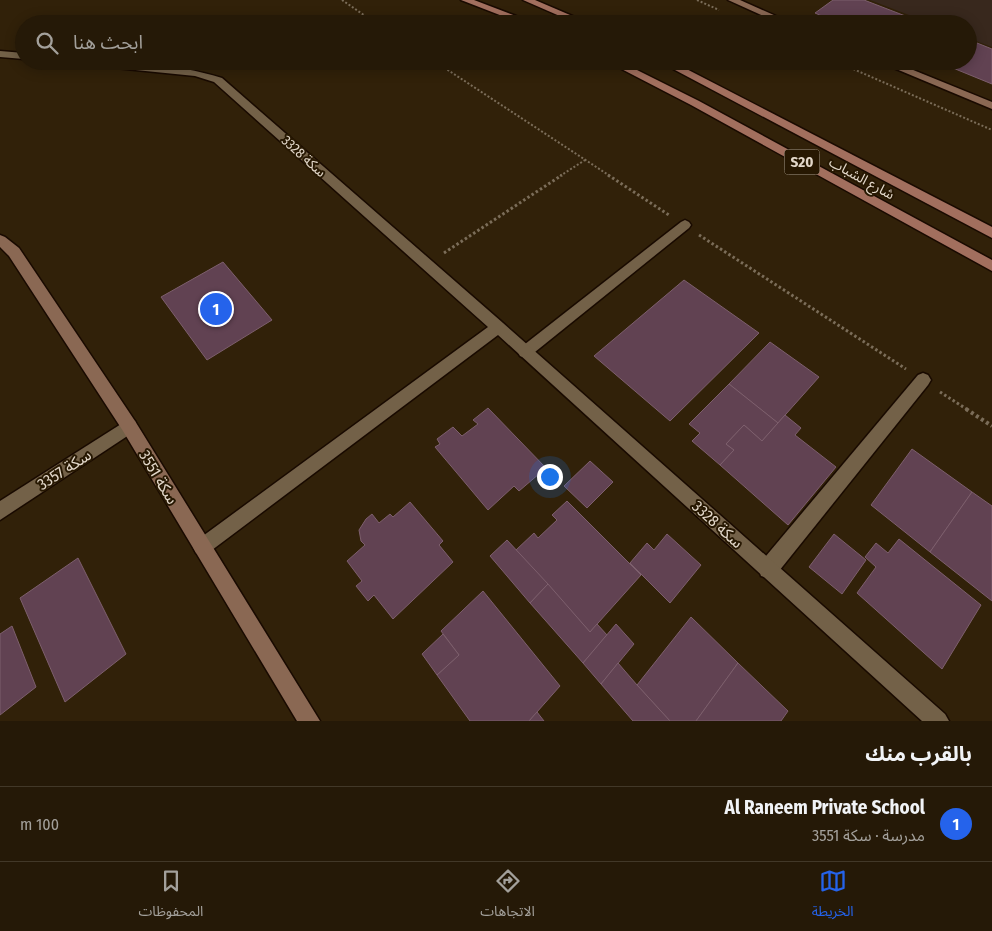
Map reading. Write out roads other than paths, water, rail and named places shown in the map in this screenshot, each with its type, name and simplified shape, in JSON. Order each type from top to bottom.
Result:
[{"type":"main road","points":[[465,0],[508,15]]},
{"type":"main road","points":[[527,0],[564,15]]},
{"type":"main road","name":"شارع الشباب","points":[[629,70],[695,102],[992,266]]},
{"type":"main road","name":"شارع الشباب","points":[[680,70],[992,233]]},
{"type":"street","points":[[732,0],[768,15]]},
{"type":"street","points":[[0,54],[15,55]]},
{"type":"street","name":"سكة 3328","points":[[166,70],[196,73],[218,80],[498,327],[938,721]]},
{"type":"street","points":[[904,70],[992,106]]},
{"type":"street","points":[[525,352],[685,225]]},
{"type":"street","name":"سكة 3551","points":[[0,240],[14,252],[129,426],[309,721]]},
{"type":"street","points":[[202,547],[498,327]]},
{"type":"street","points":[[768,569],[923,380]]},
{"type":"street","name":"سكة 3357","points":[[0,511],[129,426]]},
{"type":"place","name":"Al Raneem Private School","points":[[216,309]]}]
